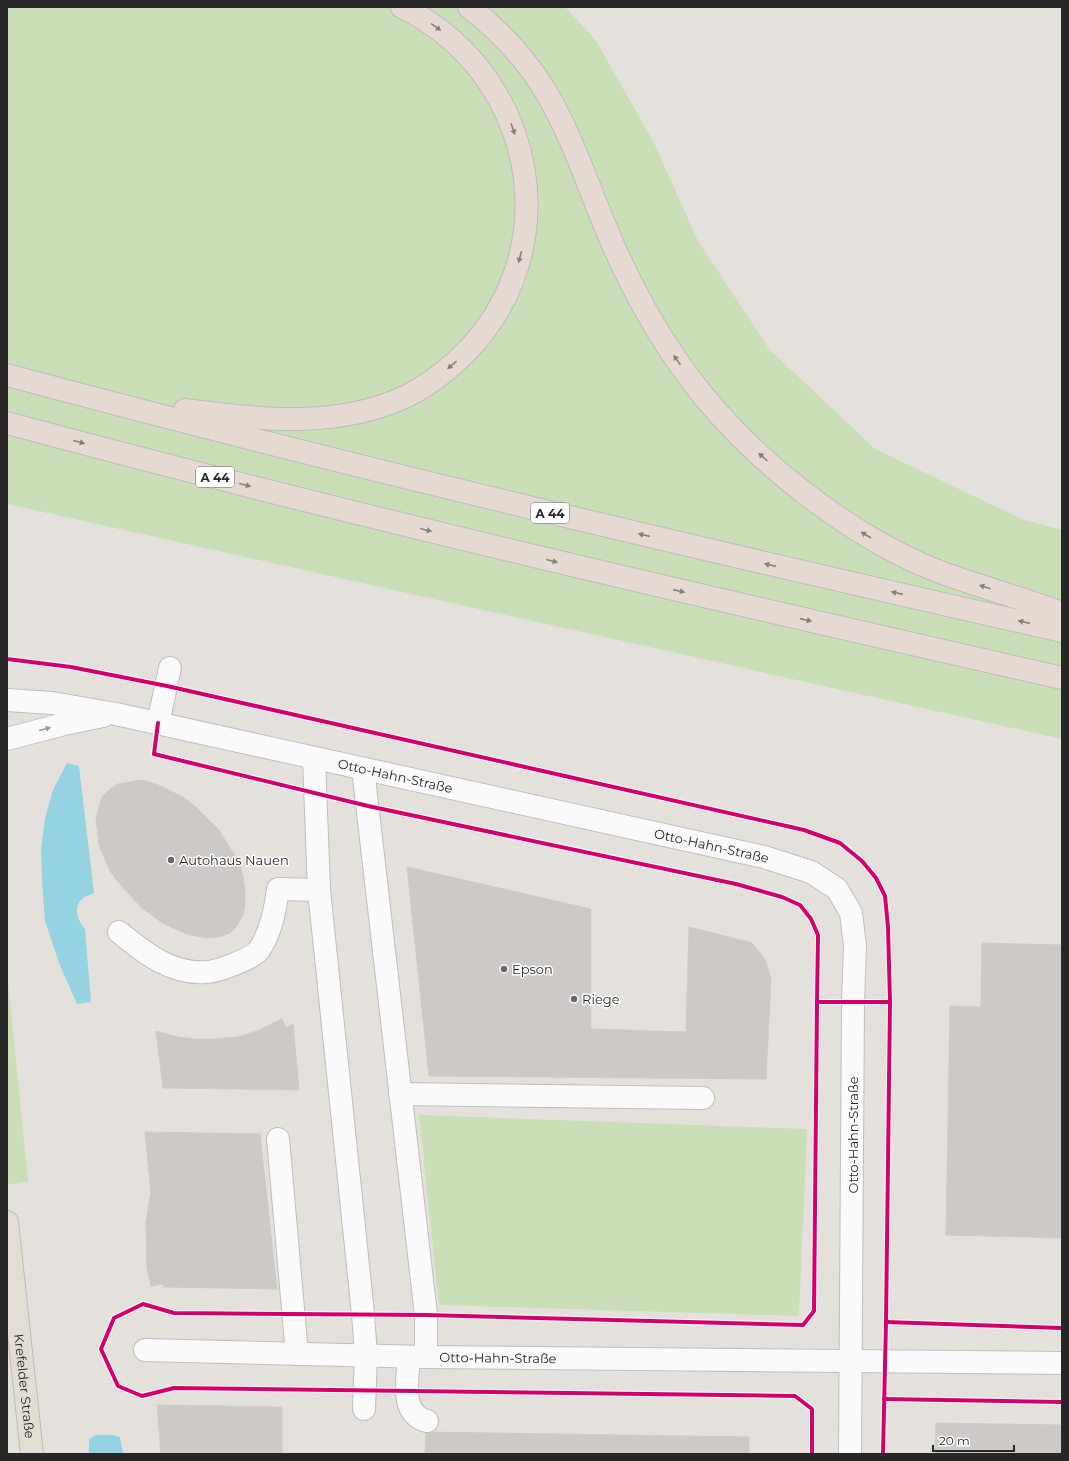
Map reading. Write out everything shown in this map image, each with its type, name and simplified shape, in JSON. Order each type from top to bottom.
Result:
[{"type":"highway","points":[[41,384],[120,399],[211,413],[254,417],[316,418],[356,413],[401,398],[432,381],[465,353],[482,334],[498,309],[517,267],[524,242],[526,220],[526,191],[523,164],[510,120],[498,96],[486,78],[466,54],[445,34],[402,7]]},
{"type":"highway","points":[[469,7],[510,43],[547,93],[565,130],[613,245],[638,296],[667,345],[706,399],[728,423],[754,449],[805,492],[860,531],[890,549],[938,572],[1062,613]]},
{"type":"highway","name":"A 44","points":[[7,375],[220,431],[481,496],[763,563],[1062,631]]},
{"type":"highway","name":"A 44","points":[[7,423],[458,538],[671,589],[1062,678]]},
{"type":"main road","name":"Krefelder Straße","points":[[7,1222],[32,1454]]},
{"type":"street","points":[[158,723],[170,668]]},
{"type":"street","name":"Otto-Hahn-Straße","points":[[7,700],[52,703],[116,714],[764,857],[811,872],[837,889],[851,913],[855,946],[853,1003],[852,1361],[850,1454]]},
{"type":"street","name":"Otto-Hahn-Straße","points":[[7,739],[64,724],[116,714]]},
{"type":"street","points":[[314,758],[319,890],[363,1314],[366,1355],[364,1409]]},
{"type":"street","points":[[363,769],[426,1315],[417,1357],[407,1391],[408,1403],[419,1419],[427,1421]]},
{"type":"street","points":[[119,932],[142,951],[162,963],[186,971],[205,972],[224,968],[242,961],[258,952],[273,920],[278,889],[319,890]]},
{"type":"street","points":[[400,1094],[703,1098]]},
{"type":"street","points":[[278,1139],[296,1354]]},
{"type":"street","name":"Otto-Hahn-Straße","points":[[145,1350],[417,1357],[1062,1363]]},
{"type":"green space","points":[[7,7],[565,7],[595,39],[654,143],[698,241],[770,350],[875,449],[1022,519],[1062,530],[1062,739],[7,504]]},
{"type":"green space","points":[[7,972],[28,1181],[7,1185]]},
{"type":"green space","points":[[419,1115],[807,1129],[799,1316],[439,1305]]},
{"type":"water","points":[[67,763],[79,766],[94,893],[83,898],[79,903],[77,910],[80,922],[85,929],[91,1002],[77,1004],[59,963],[45,921],[42,879],[41,849],[45,818],[53,790]]},
{"type":"water","points":[[96,1435],[113,1435],[120,1437],[123,1454],[89,1454],[89,1439]]},
{"type":"building","name":"Autohaus Nauen","points":[[141,780],[156,784],[171,791],[186,799],[198,809],[218,829],[239,862],[243,876],[245,905],[243,915],[236,927],[230,933],[219,937],[206,938],[187,934],[171,927],[158,920],[141,907],[110,871],[99,845],[96,819],[102,797],[118,784]]},
{"type":"building","name":"Epson","points":[[407,867],[591,909],[591,1029],[686,1032],[689,927],[752,943],[765,959],[771,979],[766,1079],[429,1076]]},
{"type":"building","points":[[982,943],[1062,945],[1062,1238],[946,1235],[950,1006],[981,1007]]},
{"type":"building","points":[[282,1019],[286,1028],[293,1024],[299,1090],[163,1088],[156,1031],[177,1037],[195,1039],[237,1037],[257,1031]]},
{"type":"building","points":[[145,1132],[260,1134],[270,1226],[214,1227],[212,1191],[151,1192]]},
{"type":"building","points":[[212,1191],[214,1227],[270,1226],[277,1289],[164,1287],[163,1284],[151,1286],[147,1268],[146,1222],[151,1192]]},
{"type":"building","points":[[157,1405],[282,1407],[282,1454],[161,1454]]},
{"type":"building","points":[[936,1423],[1062,1425],[1062,1454],[935,1454]]},
{"type":"building","points":[[426,1432],[749,1437],[749,1454],[425,1454]]},
{"type":"cycle path","points":[[7,659],[71,667],[167,686],[804,830],[840,843],[862,861],[876,878],[885,896],[888,927],[890,1002],[817,1002],[814,1311],[803,1325],[426,1315],[174,1313],[143,1304],[114,1318],[101,1349],[118,1386],[142,1396],[174,1388],[795,1396],[812,1409],[812,1454]]},
{"type":"cycle path","points":[[158,723],[154,754],[368,806],[736,884],[782,897],[800,905],[811,919],[818,935],[817,1002]]},
{"type":"cycle path","points":[[883,1454],[890,1002]]},
{"type":"cycle path","points":[[886,1322],[1062,1328]]},
{"type":"cycle path","points":[[884,1399],[1062,1402]]},
{"type":"place","name":"Autohaus Nauen","points":[[171,860]]},
{"type":"place","name":"Epson","points":[[504,969]]},
{"type":"place","name":"Riege","points":[[574,999]]}]
